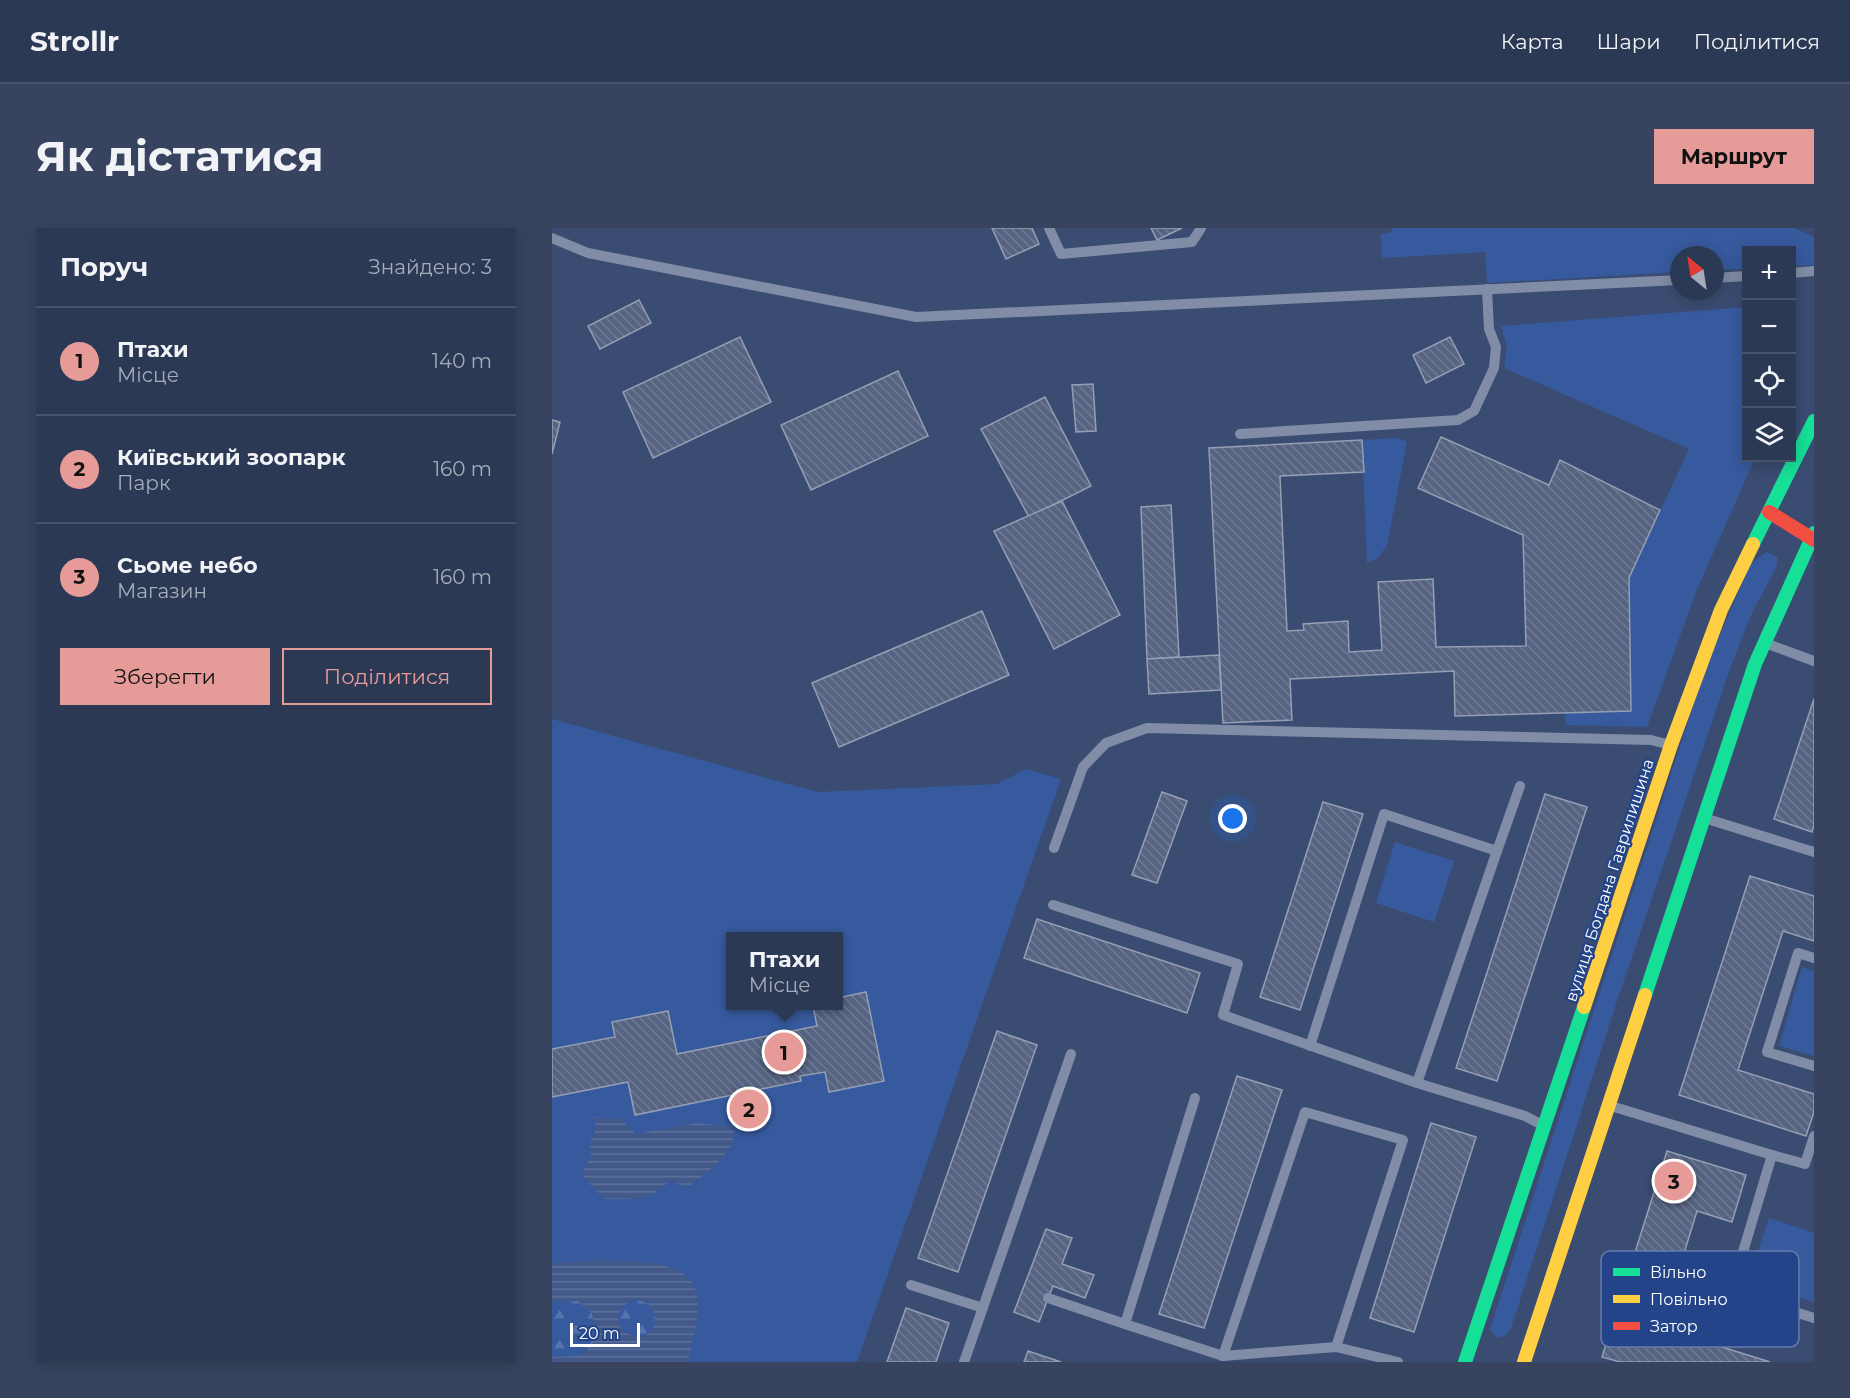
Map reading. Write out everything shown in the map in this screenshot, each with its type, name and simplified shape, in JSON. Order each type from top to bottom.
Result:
[{"type":"street","name":"вулиця Богдана Гаврилишина","points":[[1466,1362],[1671,745],[1721,610],[1814,421]]},
{"type":"street","points":[[1524,1362],[1755,664],[1813,537],[1769,512]]},
{"type":"lane","points":[[1049,228],[1061,254],[1192,242],[1201,228]]},
{"type":"lane","points":[[552,238],[588,253],[916,317],[1670,280]]},
{"type":"lane","points":[[1796,273],[1814,271]]},
{"type":"lane","points":[[1724,277],[1742,276]]},
{"type":"lane","points":[[1239,434],[1458,420],[1474,411],[1494,368],[1496,348],[1489,329],[1487,289]]},
{"type":"lane","points":[[1765,643],[1814,661]]},
{"type":"lane","points":[[1054,848],[1083,767],[1106,743],[1147,728],[1651,740],[1671,745]]},
{"type":"lane","points":[[1417,1083],[1520,786]]},
{"type":"lane","points":[[1310,1046],[1384,814],[1497,851]]},
{"type":"lane","points":[[1704,818],[1814,852]]},
{"type":"lane","points":[[1053,905],[1238,964],[1223,1015],[1417,1083],[1525,1116],[1544,1127]]},
{"type":"lane","points":[[1814,958],[1798,953],[1767,1052],[1814,1066]]},
{"type":"lane","points":[[964,1362],[1071,1054]]},
{"type":"lane","points":[[1125,1324],[1195,1098]]},
{"type":"lane","points":[[1609,1106],[1805,1164],[1814,1136]]},
{"type":"lane","points":[[1223,1356],[1305,1112],[1403,1140],[1336,1347]]},
{"type":"lane","points":[[1743,1251],[1772,1155]]},
{"type":"lane","points":[[910,1285],[983,1308]]},
{"type":"lane","points":[[1048,1298],[1223,1356],[1336,1347],[1398,1362]]},
{"type":"lane","points":[[1799,1313],[1814,1318]]},
{"type":"green space","points":[[1393,228],[1794,228],[1814,237],[1814,265],[1796,266],[1796,246],[1742,246],[1742,269],[1724,270],[1724,246],[1670,246],[1670,273],[1487,283],[1485,252],[1382,258],[1381,234],[1390,233]]},
{"type":"green space","points":[[1742,307],[1742,462],[1753,462],[1696,592],[1647,727],[1566,725],[1564,713],[1631,711],[1629,578],[1689,449],[1504,368],[1507,347],[1501,326]]},
{"type":"green space","points":[[1398,438],[1407,442],[1387,545],[1378,558],[1367,563],[1362,440]]},
{"type":"green space","points":[[1767,552],[1778,558],[1776,568],[1751,615],[1731,666],[1618,998],[1511,1328],[1505,1336],[1497,1338],[1490,1329],[1706,667],[1751,563]]},
{"type":"green space","points":[[552,719],[818,792],[997,784],[1026,769],[1061,779],[857,1362],[552,1362]]},
{"type":"green space","points":[[1395,842],[1454,861],[1434,922],[1376,903]]},
{"type":"green space","points":[[1802,967],[1814,971],[1814,1056],[1779,1046]]},
{"type":"green space","points":[[1769,1218],[1814,1233],[1814,1302],[1799,1297],[1799,1251],[1758,1251]]},
{"type":"green space","points":[[637,1300],[650,1306],[656,1319],[650,1332],[637,1338],[624,1332],[618,1319],[624,1306]]},
{"type":"green space","points":[[578,1301],[592,1313],[596,1329],[592,1347],[579,1356],[552,1357],[552,1302]]},
{"type":"shaded area","points":[[595,1117],[620,1119],[636,1134],[696,1123],[733,1127],[734,1136],[726,1153],[719,1161],[688,1187],[670,1181],[650,1196],[604,1199],[581,1174],[591,1156],[590,1142],[595,1131]]},
{"type":"shaded area","points":[[606,1260],[650,1263],[678,1271],[689,1279],[696,1291],[698,1307],[688,1362],[552,1362],[552,1357],[579,1356],[592,1347],[596,1329],[592,1313],[578,1301],[552,1302],[552,1263]],"holes":[[[634,1300],[648,1304],[655,1315],[653,1327],[643,1337],[627,1333],[619,1322],[621,1310],[626,1304]]]},
{"type":"building","points":[[992,228],[1032,228],[1039,244],[1006,259]]},
{"type":"building","points":[[1151,228],[1182,228],[1157,240]]},
{"type":"building","points":[[639,300],[651,323],[600,349],[588,326]]},
{"type":"building","points":[[740,337],[771,402],[653,458],[623,392]]},
{"type":"building","points":[[1450,337],[1464,364],[1426,383],[1413,355]]},
{"type":"building","points":[[898,371],[928,436],[811,490],[781,425]]},
{"type":"building","points":[[1093,384],[1096,431],[1076,432],[1072,385]]},
{"type":"building","points":[[1045,397],[1091,486],[1029,517],[981,429]]},
{"type":"building","points":[[552,420],[560,422],[552,454]]},
{"type":"building","points":[[1441,437],[1549,485],[1560,460],[1660,510],[1629,578],[1631,711],[1455,716],[1454,671],[1290,679],[1292,720],[1223,723],[1209,448],[1362,440],[1364,472],[1280,476],[1287,631],[1304,630],[1303,624],[1348,621],[1349,652],[1382,650],[1378,582],[1433,579],[1436,647],[1526,646],[1523,535],[1418,488]]},
{"type":"building","points":[[1062,501],[1120,615],[1054,649],[994,531]]},
{"type":"building","points":[[1171,505],[1179,657],[1147,659],[1141,507]]},
{"type":"building","points":[[982,611],[1009,675],[839,747],[812,683]]},
{"type":"building","points":[[1219,655],[1221,690],[1149,694],[1147,659]]},
{"type":"building","points":[[1814,699],[1814,825],[1812,832],[1774,819]]},
{"type":"building","points":[[1162,792],[1187,801],[1157,883],[1132,875]]},
{"type":"building","points":[[1545,794],[1587,807],[1497,1081],[1456,1068]]},
{"type":"building","points":[[1323,802],[1363,814],[1300,1010],[1260,997]]},
{"type":"building","points":[[1750,876],[1814,896],[1814,941],[1783,931],[1738,1070],[1814,1094],[1814,1112],[1806,1136],[1679,1095]]},
{"type":"building","points":[[1037,919],[1200,973],[1187,1013],[1024,958]]},
{"type":"building","points":[[866,992],[884,1081],[829,1092],[825,1072],[800,1076],[801,1081],[635,1115],[628,1082],[552,1097],[552,1049],[615,1037],[612,1022],[668,1011],[677,1054],[817,1026],[814,1010],[843,1010],[843,997]]},
{"type":"building","points":[[997,1031],[1037,1045],[958,1272],[918,1258]]},
{"type":"building","points":[[1237,1076],[1282,1090],[1204,1328],[1159,1314]]},
{"type":"building","points":[[1431,1123],[1476,1137],[1414,1332],[1370,1318]]},
{"type":"building","points":[[1667,1151],[1746,1175],[1732,1222],[1697,1211],[1685,1251],[1635,1251]]},
{"type":"building","points":[[1046,1229],[1072,1238],[1062,1264],[1094,1275],[1085,1298],[1053,1286],[1039,1322],[1014,1312]]},
{"type":"building","points":[[906,1308],[949,1323],[936,1362],[887,1362]]},
{"type":"building","points":[[1605,1347],[1722,1347],[1770,1362],[1620,1362],[1602,1357]]},
{"type":"building","points":[[1028,1351],[1061,1362],[1024,1362]]},
{"type":"traffic: fast","points":[[1753,544],[1814,421]]},
{"type":"traffic: fast","points":[[1645,995],[1755,664],[1814,533]]},
{"type":"traffic: fast","points":[[1465,1362],[1584,1007]]},
{"type":"traffic: slow","points":[[1584,1007],[1671,745],[1721,610],[1753,544]]},
{"type":"traffic: slow","points":[[1524,1362],[1645,995]]},
{"type":"traffic: jam","points":[[1769,512],[1814,540]]},
{"type":"place","name":"Птахи","points":[[784,1052]]},
{"type":"place","name":"Київський зоопарк","points":[[749,1109]]},
{"type":"place","name":"Сьоме небо","points":[[1674,1181]]}]
